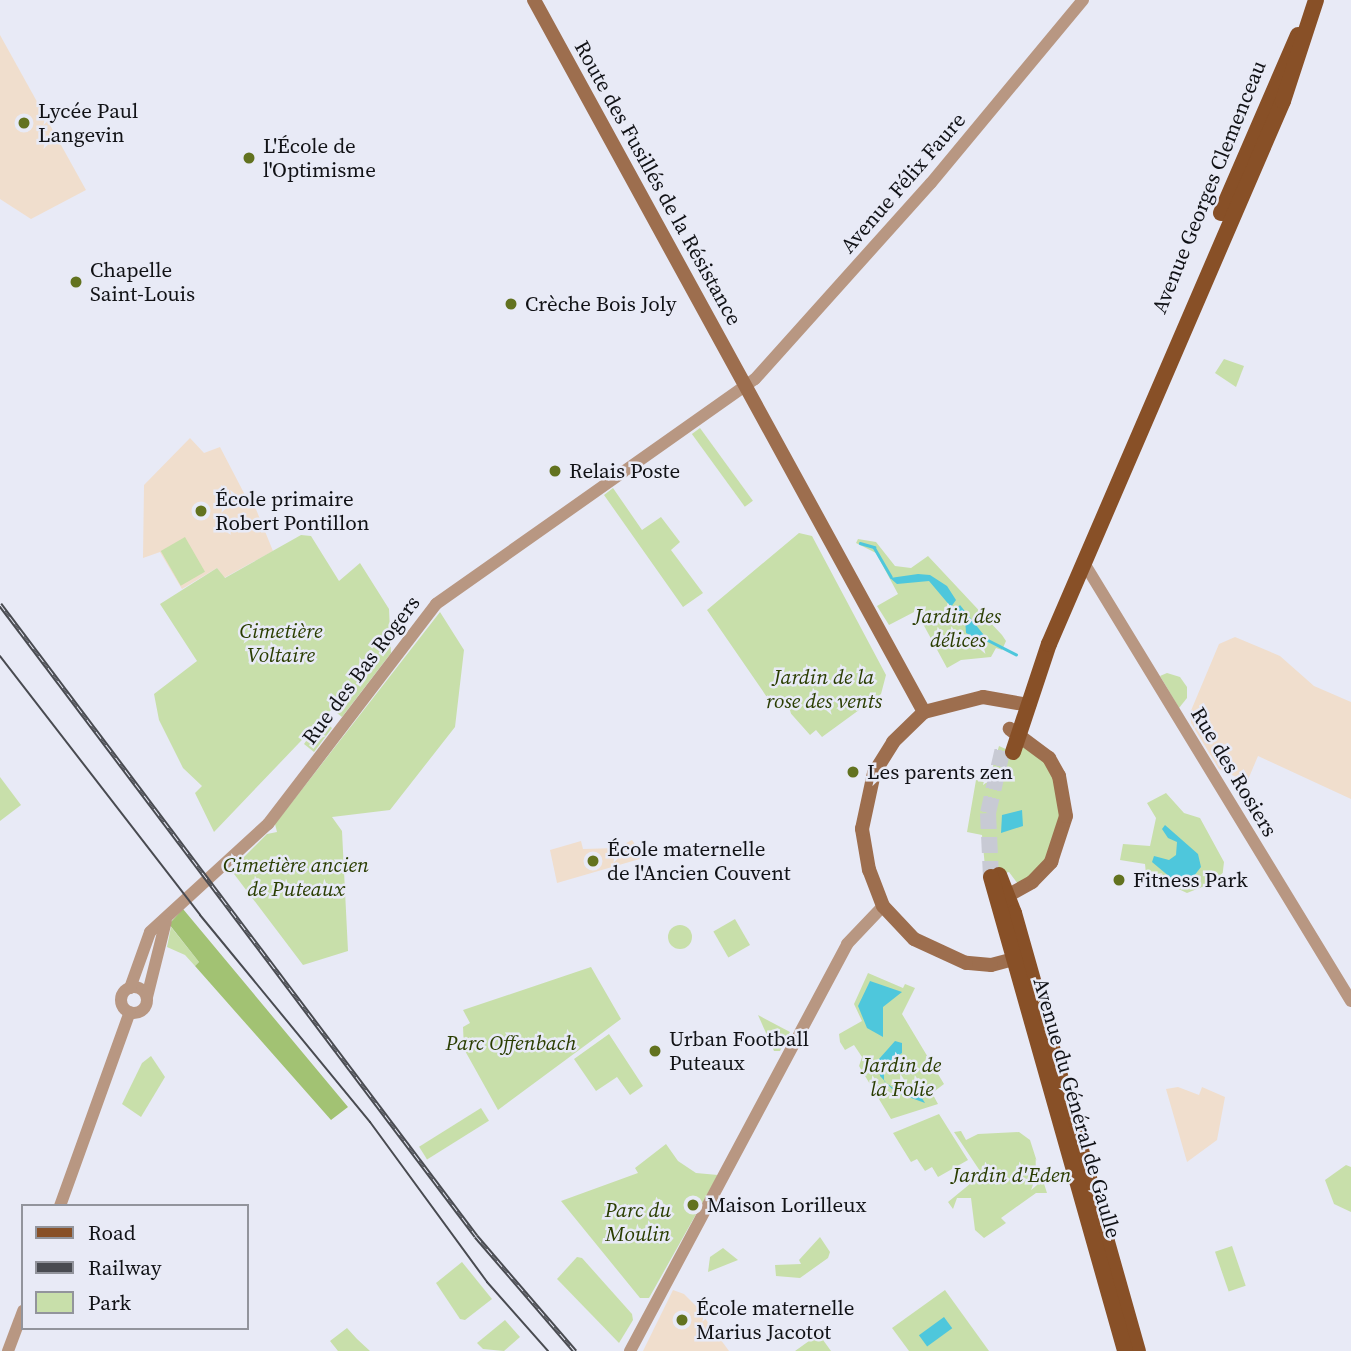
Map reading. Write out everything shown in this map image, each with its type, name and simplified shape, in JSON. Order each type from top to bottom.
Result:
[{"type":"main road","name":"Route des Fusillés de la Résistance","points":[[534,0],[924,712]]},
{"type":"main road","name":"Avenue Georges Clemenceau","points":[[1015,732],[1158,383],[1172,331],[1247,146],[1287,54],[1314,6]]},
{"type":"main road","points":[[1019,958],[991,965],[950,958],[914,939],[883,906],[864,850],[867,789],[893,742],[924,712],[983,697],[1025,703]]},
{"type":"main road","points":[[1007,896],[1032,882],[1051,862],[1066,816],[1059,776],[1049,758],[1015,732],[1008,750]]},
{"type":"main road","name":"Avenue du Général de Gaulle","points":[[1125,1351],[1019,958],[1007,896],[995,876],[1019,958],[1138,1351]]},
{"type":"street","name":"Avenue Félix Faure","points":[[747,386],[932,183],[1083,0]]},
{"type":"street","name":"Rue des Bas Rogers","points":[[130,988],[150,932],[268,824],[436,604],[747,386]]},
{"type":"street","name":"Rue des Rosiers","points":[[1081,568],[1351,1001]]},
{"type":"street","points":[[630,1351],[847,944],[883,906]]},
{"type":"street","name":"Rue des Bas Rogers","points":[[147,997],[162,926],[171,911]]},
{"type":"street","points":[[130,988],[138,988],[147,997],[143,1010],[130,1012],[121,1000],[130,988]]},
{"type":"street","points":[[61,1204],[130,1012]]},
{"type":"street","points":[[8,1351],[21,1316]]},
{"type":"shaded area","name":"Lycée Paul Langevin","points":[[0,35],[86,190],[31,219],[0,199]]},
{"type":"shaded area","name":"École primaire Robert Pontillon","points":[[190,438],[204,453],[220,447],[245,495],[249,492],[273,551],[224,578],[217,568],[182,589],[160,552],[143,558],[144,485]]},
{"type":"shaded area","points":[[1235,637],[1280,656],[1314,686],[1351,702],[1351,799],[1258,756],[1247,782],[1219,769],[1191,723],[1190,713],[1219,644]]},
{"type":"shaded area","name":"École maternelle de l'Ancien Couvent","points":[[632,840],[636,846],[646,843],[650,856],[557,883],[550,850],[581,841],[583,849],[617,848]]},
{"type":"shaded area","points":[[1178,1087],[1199,1095],[1202,1087],[1225,1097],[1217,1140],[1187,1162],[1166,1089]]},
{"type":"shaded area","name":"École maternelle Marius Jacotot","points":[[673,1290],[684,1294],[696,1306],[729,1351],[643,1351]]},
{"type":"green space","points":[[1224,359],[1244,366],[1236,387],[1215,373]]},
{"type":"green space","points":[[700,428],[753,501],[745,507],[692,434]]},
{"type":"green space","points":[[613,488],[642,530],[661,517],[680,542],[671,550],[703,593],[683,607],[604,495]]},
{"type":"green space","name":"Jardin de la rose des vents","points":[[799,533],[812,536],[886,675],[881,694],[822,737],[816,730],[810,735],[778,699],[771,703],[707,610]]},
{"type":"green space","name":"Cimetière Voltaire","points":[[301,535],[311,536],[339,581],[360,563],[389,609],[391,653],[342,717],[332,709],[322,719],[332,728],[314,752],[304,744],[320,721],[214,832],[195,793],[202,786],[183,768],[159,720],[154,694],[197,661],[160,604],[217,568],[225,578]]},
{"type":"green space","points":[[185,537],[205,572],[181,586],[161,551]]},
{"type":"green space","name":"Jardin des délices","points":[[858,539],[876,542],[895,566],[911,568],[928,556],[1002,635],[1006,641],[1002,650],[996,648],[991,657],[961,660],[947,668],[916,611],[889,625],[877,606],[898,594],[876,553],[856,543]]},
{"type":"green space","name":"Cimetière ancien de Puteaux","points":[[440,612],[464,650],[455,727],[390,810],[332,817],[342,831],[348,951],[303,965],[231,870],[267,834],[277,832],[275,824]]},
{"type":"green space","points":[[1167,673],[1180,677],[1187,687],[1187,698],[1179,708],[1160,676]]},
{"type":"green space","points":[[1023,743],[1052,769],[1063,810],[1047,863],[1018,884],[1009,872],[986,878],[982,835],[967,832],[976,780],[988,783],[999,746],[1017,754]]},
{"type":"green space","points":[[0,777],[21,805],[0,821]]},
{"type":"green space","points":[[1166,793],[1184,813],[1200,818],[1224,862],[1222,879],[1187,893],[1146,874],[1145,864],[1120,860],[1123,844],[1150,846],[1156,818],[1147,803]]},
{"type":"green space","points":[[183,909],[348,1107],[331,1120],[195,966],[199,962],[169,924]]},
{"type":"green space","points":[[735,919],[750,945],[728,957],[713,932]]},
{"type":"green space","points":[[680,925],[691,932],[692,937],[685,948],[680,949],[669,942],[668,937],[675,926]]},
{"type":"green space","points":[[171,927],[199,962],[195,966],[185,955],[167,947]]},
{"type":"green space","name":"Parc Offenbach","points":[[591,967],[621,1019],[498,1110],[464,1049],[463,1027],[470,1023],[463,1010]]},
{"type":"green space","name":"Jardin de la Folie","points":[[868,973],[903,988],[905,984],[915,988],[902,1014],[944,1084],[932,1093],[938,1104],[891,1119],[859,1066],[862,1057],[854,1045],[845,1050],[840,1042],[839,1034],[862,1021],[854,1004]]},
{"type":"green space","points":[[758,1015],[790,1032],[780,1051],[774,1051]]},
{"type":"green space","points":[[609,1034],[643,1086],[630,1095],[617,1077],[596,1091],[574,1059]]},
{"type":"green space","points":[[151,1056],[165,1077],[141,1117],[122,1104],[142,1063]]},
{"type":"green space","points":[[481,1108],[489,1121],[427,1159],[419,1147]]},
{"type":"green space","points":[[939,1114],[968,1160],[938,1177],[932,1167],[925,1171],[917,1159],[911,1162],[893,1133]]},
{"type":"green space","name":"Jardin d'Eden","points":[[961,1131],[966,1140],[978,1134],[1019,1132],[1030,1140],[1047,1193],[1036,1193],[1001,1218],[1006,1223],[984,1238],[975,1230],[971,1198],[957,1198],[953,1209],[948,1202],[982,1174],[954,1132]]},
{"type":"green space","name":"Parc du Moulin","points":[[666,1144],[678,1161],[696,1173],[718,1175],[649,1298],[640,1298],[561,1201],[638,1173],[635,1168]]},
{"type":"green space","points":[[1346,1165],[1351,1167],[1351,1212],[1334,1204],[1325,1180]]},
{"type":"green space","points":[[820,1237],[830,1252],[828,1258],[800,1278],[776,1276],[775,1265],[801,1264],[799,1260]]},
{"type":"green space","points":[[1232,1246],[1246,1286],[1229,1292],[1215,1252]]},
{"type":"green space","points":[[723,1248],[738,1260],[708,1272],[710,1257]]},
{"type":"green space","points":[[577,1257],[582,1258],[632,1314],[633,1320],[619,1343],[557,1279]]},
{"type":"green space","points":[[462,1262],[492,1299],[465,1320],[460,1319],[436,1283]]},
{"type":"green space","points":[[945,1290],[989,1351],[909,1351],[892,1328]]},
{"type":"green space","points":[[505,1320],[520,1337],[504,1351],[483,1349],[477,1343]]},
{"type":"green space","points":[[347,1328],[370,1351],[338,1351],[330,1341]]},
{"type":"green space","points":[[818,1333],[831,1351],[795,1351],[809,1341]]},
{"type":"water","points":[[930,575],[947,586],[956,600],[951,607],[929,581],[897,584],[890,578]]},
{"type":"water","points":[[960,605],[987,639],[984,642],[966,633],[965,618],[956,609]]},
{"type":"water","points":[[1022,810],[1023,826],[1001,833],[1002,815]]},
{"type":"water","points":[[1165,825],[1198,854],[1201,867],[1190,881],[1171,878],[1152,862],[1154,856],[1169,860],[1176,855],[1177,842],[1168,838],[1162,829]]},
{"type":"water","points":[[870,981],[902,992],[883,1007],[883,1037],[867,1028],[858,1006]]},
{"type":"water","points":[[895,1041],[902,1043],[902,1053],[884,1066],[884,1080],[880,1076],[879,1059]]},
{"type":"water","points":[[886,1083],[897,1091],[920,1095],[925,1103],[895,1092]]},
{"type":"water","points":[[944,1317],[952,1328],[927,1347],[919,1335]]},
{"type":"waterway","points":[[860,543],[874,547],[891,577]]},
{"type":"waterway","points":[[984,638],[1016,654]]},
{"type":"tunnel","points":[[991,877],[988,813],[1003,748]]},
{"type":"tram line","points":[[0,656],[200,915],[370,1122],[487,1282],[548,1351]]},
{"type":"railway","points":[[0,604],[476,1236],[575,1351]]},
{"type":"place","name":"Lycée Paul Langevin","points":[[24,123]]},
{"type":"place","name":"L'École de l'Optimisme","points":[[249,158]]},
{"type":"place","name":"Chapelle Saint-Louis","points":[[76,282]]},
{"type":"place","name":"Crèche Bois Joly","points":[[511,304]]},
{"type":"place","name":"Relais Poste","points":[[555,471]]},
{"type":"place","name":"École primaire Robert Pontillon","points":[[201,511]]},
{"type":"place","name":"Les parents zen","points":[[853,772]]},
{"type":"place","name":"École maternelle de l'Ancien Couvent","points":[[593,861]]},
{"type":"place","name":"Fitness Park","points":[[1119,880]]},
{"type":"place","name":"Urban Football Puteaux","points":[[655,1051]]},
{"type":"place","name":"Maison Lorilleux","points":[[693,1205]]},
{"type":"place","name":"École maternelle Marius Jacotot","points":[[682,1320]]}]
